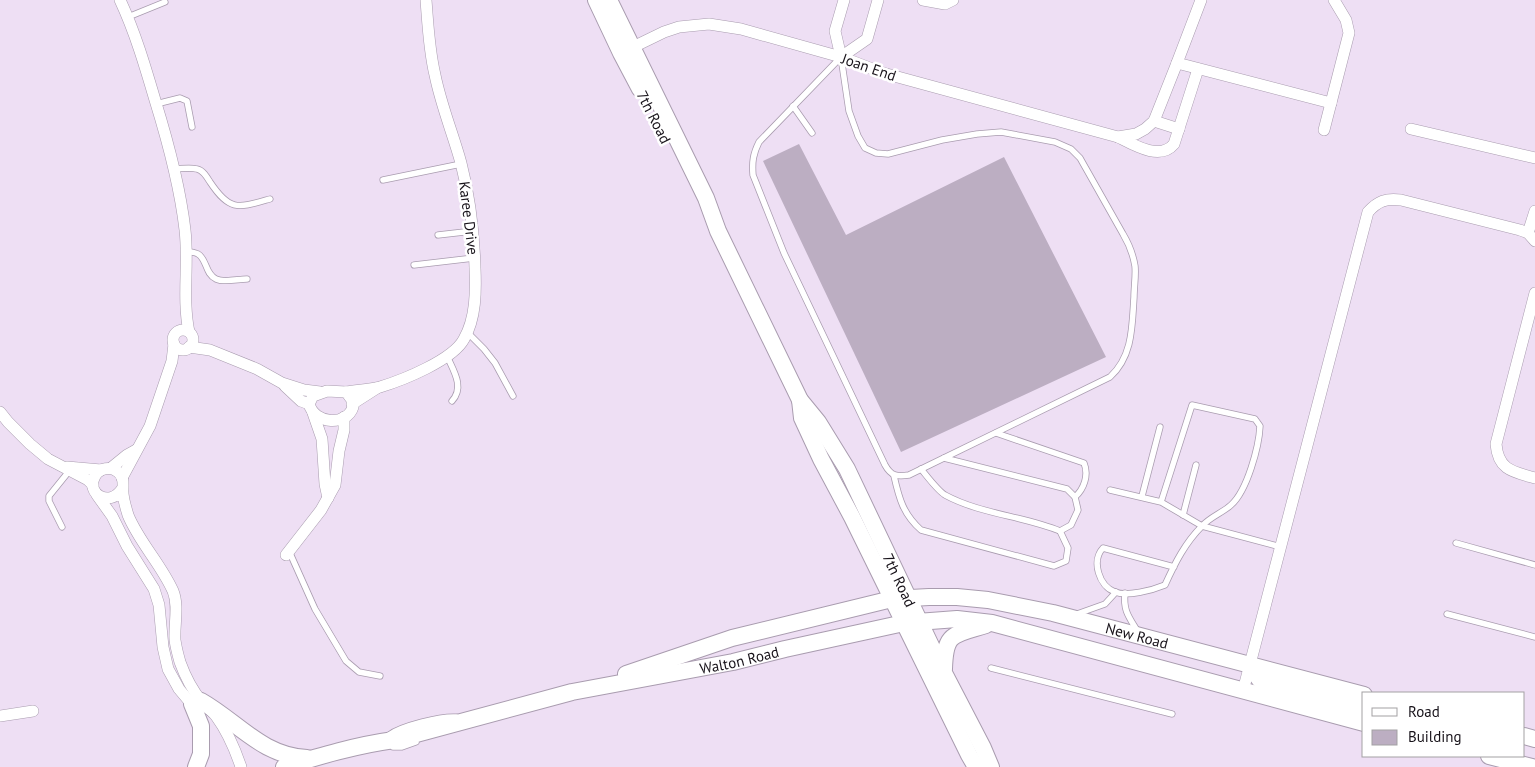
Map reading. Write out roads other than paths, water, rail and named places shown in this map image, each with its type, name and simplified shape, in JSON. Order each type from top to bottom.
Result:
[{"type":"main road","name":"7th Road","points":[[596,0],[626,50],[706,198],[718,231],[800,400],[818,422],[847,469],[908,598],[912,622],[969,755],[976,767]]},
{"type":"main road","name":"7th Road","points":[[609,0],[626,50]]},
{"type":"main road","name":"7th Road","points":[[800,400],[802,418],[892,599],[912,622],[944,673],[991,767]]},
{"type":"main road","name":"New Road","points":[[908,598],[942,597],[988,600],[1021,606],[1362,694]]},
{"type":"main road","name":"Walton Road","points":[[284,767],[316,763],[465,720],[572,692],[732,638],[892,599],[908,598]]},
{"type":"main road","name":"New Road","points":[[912,622],[957,619],[992,624],[1362,722]]},
{"type":"main road","name":"Walton Road","points":[[572,692],[733,662],[912,622]]},
{"type":"main road","points":[[944,673],[946,646],[954,635],[992,624]]},
{"type":"main road","points":[[1250,666],[1260,680],[1268,685],[1362,709]]},
{"type":"main road","points":[[197,703],[221,713],[269,749],[316,763]]},
{"type":"main road","points":[[196,767],[201,754],[197,703]]},
{"type":"main road","points":[[1493,757],[1532,767]]},
{"type":"street","points":[[120,0],[144,61],[173,169],[182,209],[187,288],[184,340],[172,361],[150,426],[116,497],[102,497],[95,490],[94,477],[138,449]]},
{"type":"street","name":"Karee Drive","points":[[346,392],[378,387],[407,376],[447,356],[464,340],[471,325],[474,305],[475,258],[469,199],[461,164],[435,76],[429,45],[426,0]]},
{"type":"street","points":[[844,0],[835,31],[841,57],[867,39],[878,0]]},
{"type":"street","points":[[923,0],[945,4],[953,0]]},
{"type":"street","points":[[1118,137],[1136,134],[1154,121],[1201,0]]},
{"type":"street","points":[[1324,130],[1349,33],[1346,20],[1334,0]]},
{"type":"street","name":"Joan End","points":[[626,50],[679,27],[709,24],[741,29],[841,57],[883,73],[1118,137],[1138,147],[1155,152],[1170,149],[1174,144],[1179,129]]},
{"type":"street","points":[[1177,63],[1331,103]]},
{"type":"street","points":[[1154,121],[1179,129],[1198,70]]},
{"type":"street","points":[[1411,129],[1535,158]]},
{"type":"street","points":[[1243,691],[1368,212],[1379,202],[1386,199],[1394,199],[1520,230],[1531,237],[1535,210]]},
{"type":"street","points":[[1535,293],[1496,444],[1500,463],[1508,469],[1535,478]]},
{"type":"street","points":[[184,340],[258,370],[282,383],[304,390],[346,392],[352,404],[350,412],[344,417],[331,420],[320,418],[282,383]]},
{"type":"street","name":"Karee Drive","points":[[352,404],[378,387]]},
{"type":"street","points":[[320,392],[312,396],[311,408],[322,439],[325,484],[328,498]]},
{"type":"street","points":[[0,412],[30,444],[48,459],[88,480],[95,490],[154,589],[159,605],[163,647],[168,670],[179,688],[216,716],[230,740],[241,767]]},
{"type":"street","points":[[287,553],[328,498],[335,485],[339,451],[344,430],[344,417]]},
{"type":"street","points":[[324,452],[339,451]]},
{"type":"street","points":[[67,469],[106,469],[118,472],[128,514],[138,536],[152,555],[173,591],[176,607],[175,640],[180,663],[197,703],[218,728],[236,767]]},
{"type":"street","points":[[154,589],[168,583]]},
{"type":"street","points":[[179,688],[190,683]]},
{"type":"street","points":[[0,716],[33,711]]},
{"type":"lane","points":[[128,17],[165,2]]},
{"type":"lane","points":[[841,57],[759,142],[754,152],[752,163],[753,175],[784,253],[885,465],[894,476],[899,501],[912,522],[921,530],[1054,566],[1066,561],[1068,548],[1060,532],[1047,526],[972,506],[943,494],[921,469]]},
{"type":"lane","points":[[841,57],[849,111],[858,136],[865,148],[876,153],[888,154],[942,140],[1002,132],[1055,142],[1071,149],[1080,158],[1130,246],[1136,269],[1132,336],[1125,357],[1110,377],[909,475],[894,476]]},
{"type":"lane","points":[[156,104],[180,98],[184,99],[187,101],[192,127]]},
{"type":"lane","points":[[793,106],[812,133]]},
{"type":"lane","points":[[382,180],[461,164]]},
{"type":"lane","points":[[173,169],[195,168],[201,170],[221,198],[230,204],[245,206],[270,199]]},
{"type":"lane","points":[[438,235],[473,231]]},
{"type":"lane","points":[[186,251],[197,253],[214,278],[222,280],[247,279]]},
{"type":"lane","points":[[414,265],[475,258]]},
{"type":"lane","points":[[467,332],[484,348],[495,363],[513,396]]},
{"type":"lane","points":[[447,356],[458,385],[457,396],[452,401]]},
{"type":"lane","points":[[1161,502],[1192,405],[1255,419],[1260,426],[1259,436],[1244,488],[1232,504],[1202,526],[1191,537],[1165,585],[1148,590],[1125,593],[1116,592],[1101,579],[1097,570],[1097,563],[1103,548],[1174,567]]},
{"type":"lane","points":[[1142,496],[1160,428]]},
{"type":"lane","points":[[996,433],[1084,463],[1087,470],[1085,479],[1081,492],[1075,497]]},
{"type":"lane","points":[[944,458],[1067,489],[1075,497],[1078,510],[1071,525],[1060,532]]},
{"type":"lane","points":[[1183,515],[1196,465]]},
{"type":"lane","points":[[62,527],[49,498],[67,469]]},
{"type":"lane","points":[[1110,490],[1161,502],[1202,526],[1281,547]]},
{"type":"lane","points":[[1456,543],[1535,565]]},
{"type":"lane","points":[[287,553],[315,609],[346,661],[359,672],[380,676]]},
{"type":"lane","points":[[1065,616],[1081,613],[1105,604],[1116,592]]},
{"type":"lane","points":[[1125,593],[1124,604],[1126,613],[1141,636]]},
{"type":"lane","points":[[1447,614],[1535,637]]},
{"type":"lane","points":[[991,668],[1172,714]]},
{"type":"lane","points":[[434,737],[465,720]]},
{"type":"lane","points":[[387,742],[402,746],[419,742]]}]
